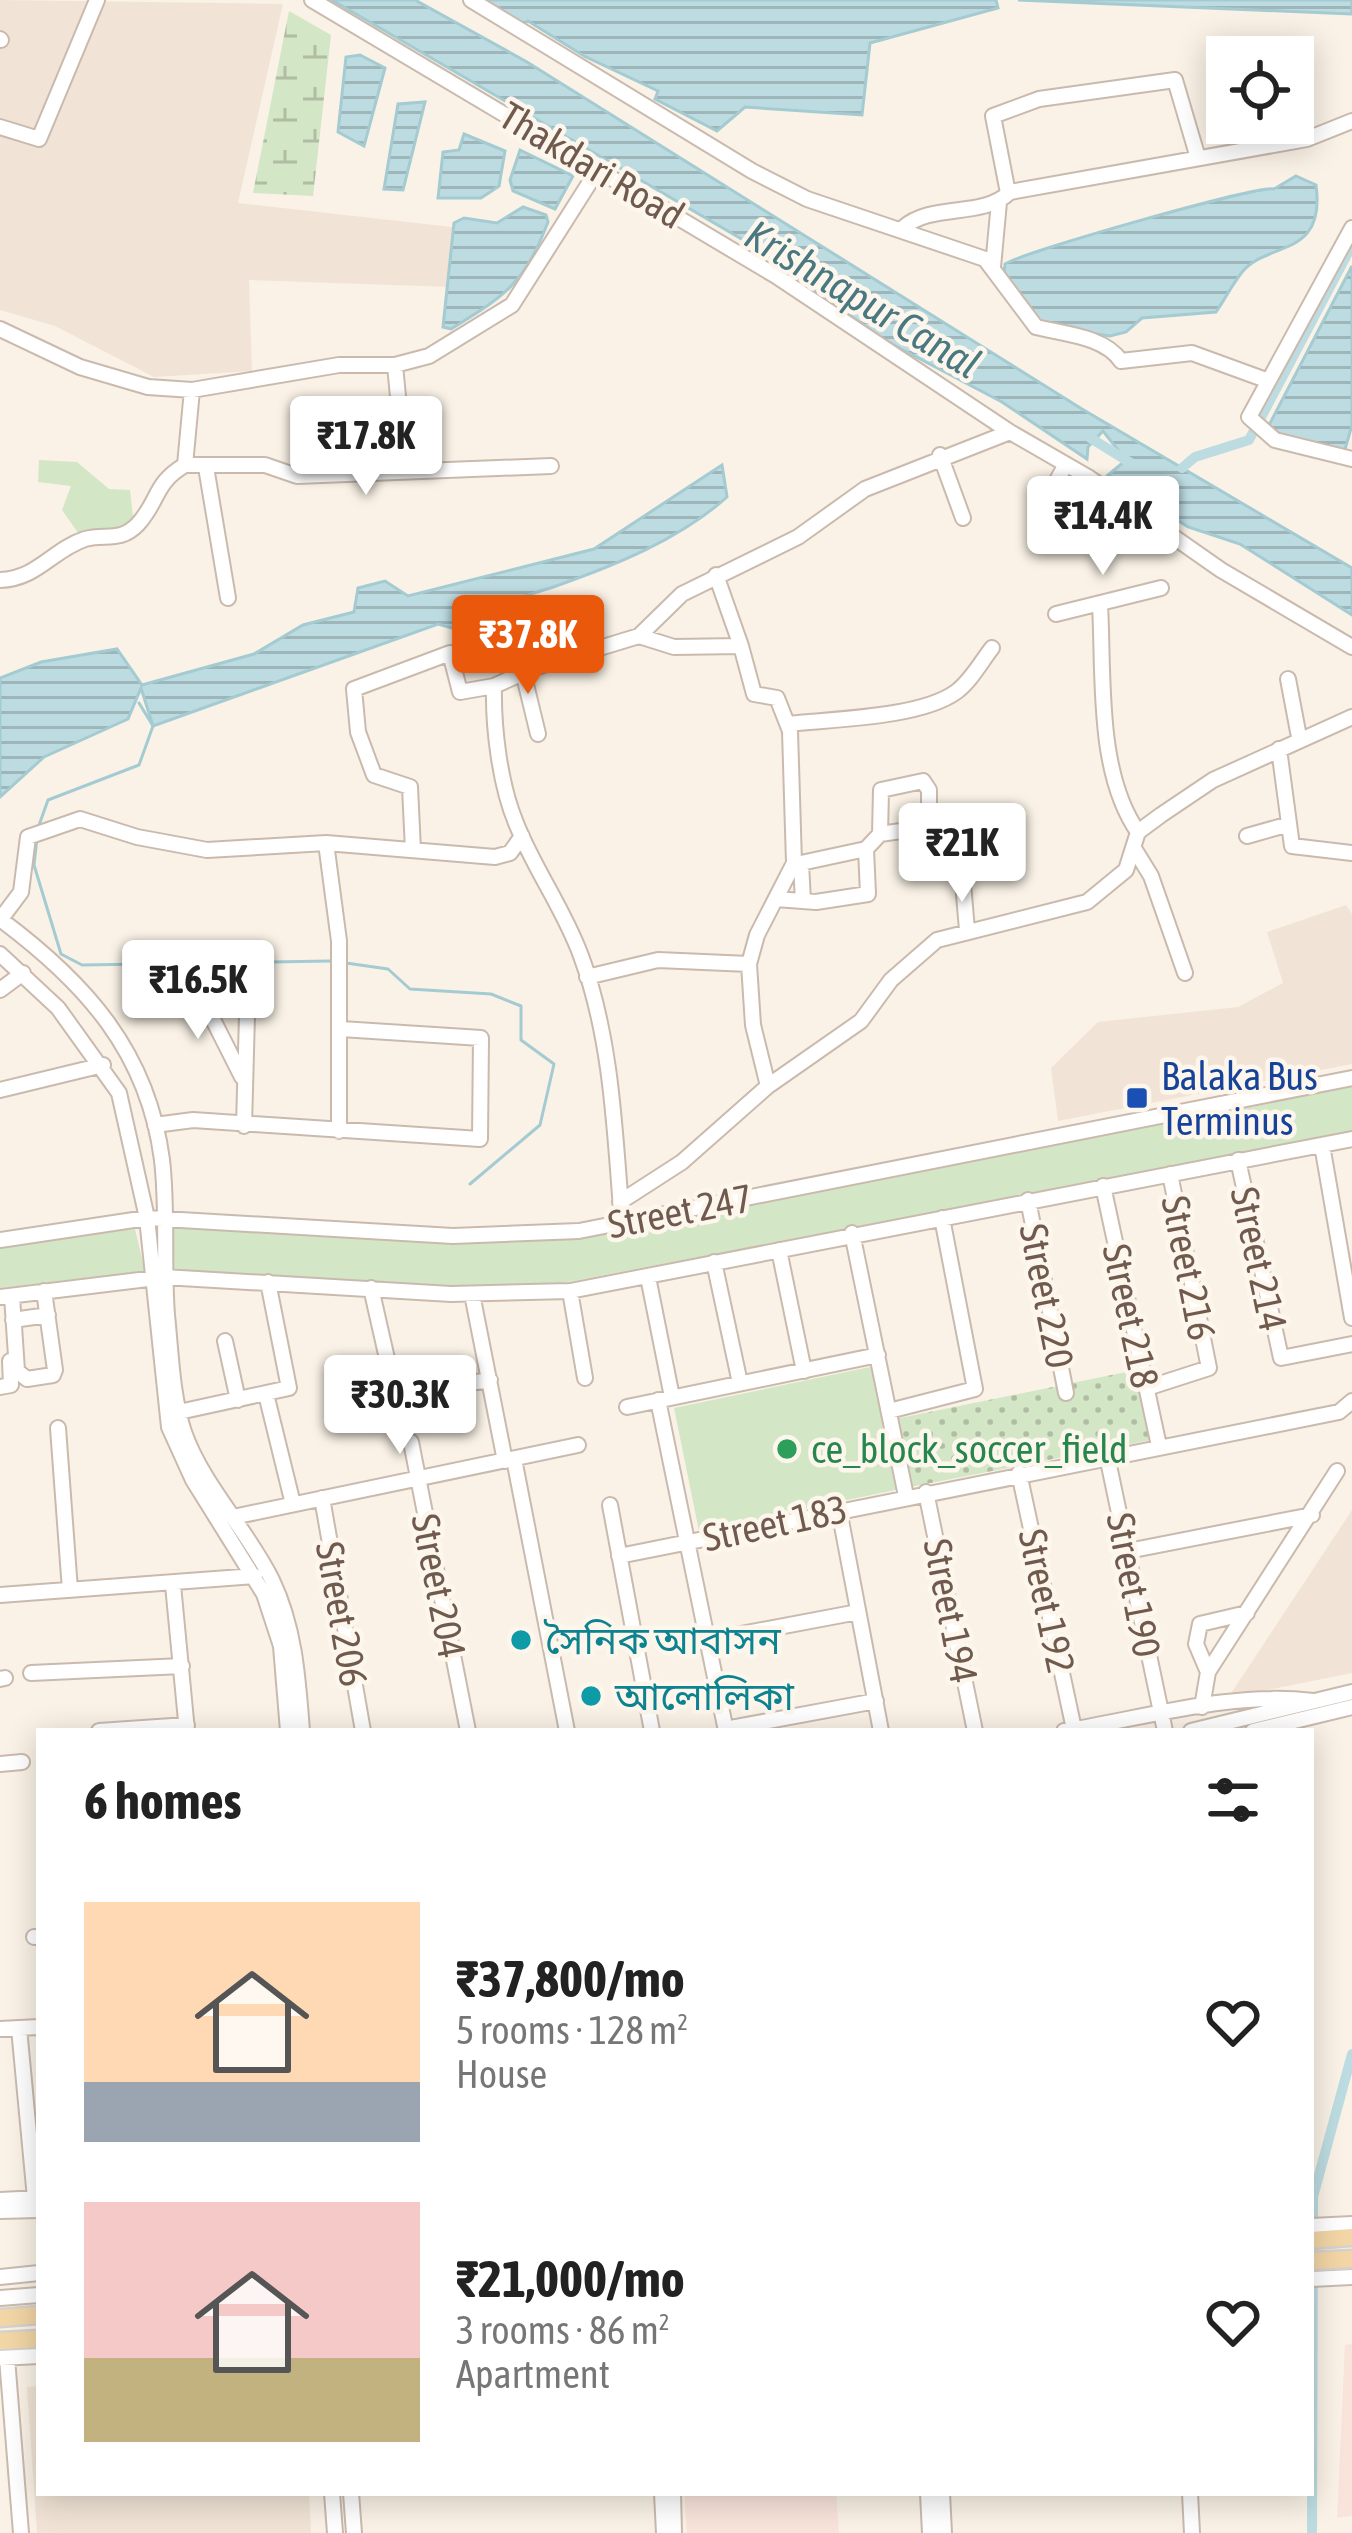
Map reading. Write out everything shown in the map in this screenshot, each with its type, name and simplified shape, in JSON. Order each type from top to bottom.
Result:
[{"type":"main road","points":[[1314,2262],[1346,2268]]},
{"type":"main road","points":[[0,2318],[36,2315]]},
{"type":"main road","points":[[2,2352],[36,2340]]},
{"type":"street","points":[[0,127],[39,139],[97,0]]},
{"type":"street","name":"Thakdari Road","points":[[312,0],[776,276],[1274,604],[1352,647]]},
{"type":"street","points":[[471,0],[738,164],[807,199],[903,228],[993,267],[1036,327],[1083,338],[1110,349],[1121,361],[1192,353],[1266,380]]},
{"type":"street","points":[[993,267],[1004,198],[993,116],[1039,98],[1175,80],[1198,158]]},
{"type":"street","points":[[903,228],[916,218],[1004,198],[1307,139],[1352,121]]},
{"type":"street","points":[[0,329],[80,367],[134,384],[192,390],[339,365],[395,365],[429,356],[512,305],[597,171]]},
{"type":"street","points":[[1352,228],[1250,413],[1259,429],[1352,459]]},
{"type":"street","points":[[395,365],[405,471]]},
{"type":"street","points":[[185,465],[192,390]]},
{"type":"street","points":[[413,850],[410,787],[376,779],[358,732],[354,689],[449,653],[460,692],[494,686],[523,672],[639,636],[682,594],[798,537],[865,489],[940,455],[1010,432]]},
{"type":"street","points":[[940,455],[963,518]]},
{"type":"street","points":[[0,580],[23,580],[88,538],[124,535],[147,511],[164,477],[185,465],[265,465],[288,476],[551,466]]},
{"type":"street","points":[[1040,519],[1036,494],[1054,484],[1065,466]]},
{"type":"street","points":[[206,467],[228,598]]},
{"type":"street","points":[[716,575],[754,694],[777,698],[788,724],[794,863],[749,964],[754,1025],[768,1085]]},
{"type":"street","points":[[1056,614],[1161,588]]},
{"type":"street","points":[[620,1202],[682,1162],[768,1085],[861,1021],[891,980],[937,940],[1087,902],[1126,870],[1138,832],[1120,798],[1105,704],[1100,604]]},
{"type":"street","points":[[639,636],[674,647],[741,646]]},
{"type":"street","points":[[788,724],[867,716],[942,699],[959,690],[992,648]]},
{"type":"street","points":[[523,672],[538,734]]},
{"type":"street","points":[[1288,679],[1299,737]]},
{"type":"street","points":[[494,686],[507,796],[522,836],[560,902],[587,977],[611,1095],[622,1222]]},
{"type":"street","points":[[1138,832],[1213,780],[1299,737],[1352,717]]},
{"type":"street","points":[[1279,749],[1286,826],[1297,848],[1352,853]]},
{"type":"street","points":[[803,901],[801,863],[866,849],[880,834],[929,827],[923,782],[881,790],[880,834]]},
{"type":"street","points":[[957,813],[967,929]]},
{"type":"street","points":[[154,1218],[163,1164],[144,1080],[126,1045],[0,920],[21,892],[35,834],[80,819],[207,850],[326,843],[496,857],[510,853],[522,836]]},
{"type":"street","points":[[1247,836],[1286,826]]},
{"type":"street","points":[[326,843],[340,963],[339,1131]]},
{"type":"street","points":[[776,899],[803,901],[871,892],[866,849]]},
{"type":"street","points":[[1135,850],[1151,876],[1185,973]]},
{"type":"street","points":[[21,936],[1,955],[23,973],[103,1065],[119,1093],[154,1218],[173,1440],[255,1576],[281,1646],[288,1728]]},
{"type":"street","points":[[587,977],[658,960],[749,964]]},
{"type":"street","points":[[0,990],[23,973]]},
{"type":"street","points":[[244,1126],[248,979]]},
{"type":"street","points":[[193,980],[244,1081]]},
{"type":"street","points":[[155,1125],[193,1120],[478,1141],[484,1044],[477,1037],[341,1029]]},
{"type":"street","points":[[0,1090],[103,1065]]},
{"type":"street","name":"Street 247","points":[[0,1240],[154,1218],[502,1237],[622,1222],[1352,1078]]},
{"type":"street","points":[[1324,1084],[1352,1090]]},
{"type":"street","name":"Street 247","points":[[6,1296],[158,1277],[472,1294],[570,1291],[1352,1139]]},
{"type":"street","points":[[1322,1145],[1352,1318]]},
{"type":"street","name":"Street 214","points":[[1238,1160],[1281,1358],[1352,1344]]},
{"type":"street","name":"Street 216","points":[[1147,1388],[1209,1369],[1170,1174]]},
{"type":"street","name":"Street 218","points":[[1103,1186],[1159,1446]]},
{"type":"street","name":"Street 220","points":[[1028,1200],[1066,1393]]},
{"type":"street","points":[[889,1411],[975,1389],[942,1218]]},
{"type":"street","points":[[852,1234],[906,1496]]},
{"type":"street","points":[[779,1250],[804,1371]]},
{"type":"street","points":[[714,1262],[740,1383]]},
{"type":"street","points":[[158,1277],[179,1412],[194,1454],[270,1577],[286,1615],[302,1728]]},
{"type":"street","points":[[648,1277],[665,1399],[726,1728]]},
{"type":"street","points":[[179,1412],[289,1388],[268,1282]]},
{"type":"street","points":[[371,1288],[395,1394],[490,1380]]},
{"type":"street","points":[[7,1322],[17,1371],[27,1379],[53,1375],[44,1291]]},
{"type":"street","points":[[570,1291],[586,1378]]},
{"type":"street","points":[[472,1294],[566,1728]]},
{"type":"street","points":[[0,1387],[12,1382],[6,1296]]},
{"type":"street","points":[[7,1322],[48,1316]]},
{"type":"street","points":[[225,1341],[238,1400]]},
{"type":"street","points":[[627,1407],[878,1355]]},
{"type":"street","points":[[266,1394],[293,1504]]},
{"type":"street","name":"Street 183","points":[[619,1556],[1346,1411],[1352,1401]]},
{"type":"street","points":[[58,1428],[70,1590]]},
{"type":"street","name":"Street 204","points":[[411,1442],[467,1728]]},
{"type":"street","points":[[233,1517],[578,1445]]},
{"type":"street","name":"Street 190","points":[[1107,1456],[1164,1728]]},
{"type":"street","points":[[1202,1707],[1208,1672],[1337,1471]]},
{"type":"street","name":"Street 192","points":[[1019,1473],[1074,1728]]},
{"type":"street","name":"Street 194","points":[[926,1492],[974,1728]]},
{"type":"street","name":"Street 206","points":[[322,1498],[362,1728]]},
{"type":"street","points":[[610,1505],[651,1728]]},
{"type":"street","points":[[838,1510],[880,1728]]},
{"type":"street","points":[[1128,1552],[1312,1515]]},
{"type":"street","points":[[0,1594],[255,1576]]},
{"type":"street","points":[[173,1585],[187,1728]]},
{"type":"street","points":[[709,1640],[858,1612]]},
{"type":"street","points":[[1208,1672],[1196,1644],[1200,1624],[1247,1612]]},
{"type":"street","points":[[31,1673],[182,1666]]},
{"type":"street","points":[[1203,1728],[1352,1692]]},
{"type":"street","points":[[1085,1728],[1283,1697],[1313,1701]]},
{"type":"street","points":[[736,1728],[876,1701]]},
{"type":"street","points":[[1265,1728],[1352,1707]]},
{"type":"street","points":[[0,1764],[22,1762]]},
{"type":"street","points":[[0,2029],[36,2026]]},
{"type":"street","points":[[19,2028],[36,2184]]},
{"type":"street","points":[[0,2200],[36,2202]]},
{"type":"street","points":[[0,2211],[36,2202]]},
{"type":"street","points":[[1341,2234],[1352,2224]]},
{"type":"street","points":[[1314,2278],[1346,2268]]},
{"type":"street","points":[[0,2277],[36,2273]]},
{"type":"street","points":[[0,2298],[36,2295]]},
{"type":"street","points":[[21,2533],[7,2445],[2,2352],[36,2356]]},
{"type":"street","points":[[332,2496],[335,2533]]},
{"type":"street","points":[[352,2496],[354,2533]]},
{"type":"street","points":[[662,2496],[664,2533]]},
{"type":"street","points":[[673,2496],[674,2533]]},
{"type":"street","points":[[928,2496],[930,2533]]},
{"type":"street","points":[[942,2496],[944,2533]]},
{"type":"street","points":[[1190,2496],[1192,2533]]},
{"type":"shaded area","points":[[0,0],[283,4],[238,203],[452,227],[451,287],[249,280],[252,371],[154,377],[55,326],[0,310]]},
{"type":"shaded area","points":[[1346,905],[1352,914],[1352,1064],[1058,1121],[1051,1068],[1098,1022],[1238,1007],[1283,983],[1267,932]]},
{"type":"shaded area","points":[[1352,1510],[1352,1673],[1228,1698]]},
{"type":"shaded area","points":[[1352,2344],[1352,2516],[1337,2518],[1345,2345]]},
{"type":"shaded area","points":[[36,2386],[36,2496],[309,2496],[311,2533],[37,2533],[27,2387]]},
{"type":"shaded area","points":[[684,2496],[836,2496],[839,2533],[687,2533]]},
{"type":"green space","points":[[289,11],[331,35],[313,196],[253,193]]},
{"type":"green space","points":[[39,460],[77,462],[109,489],[130,490],[133,517],[114,534],[81,537],[62,510],[71,486],[38,482]]},
{"type":"green space","points":[[1352,1085],[1352,1132],[552,1285],[416,1286],[172,1269],[171,1227],[434,1241],[544,1240],[728,1209]]},
{"type":"green space","points":[[135,1229],[145,1271],[0,1288],[0,1246]]},
{"type":"green space","name":"ce_block_soccer_field","points":[[875,1366],[900,1489],[699,1531],[674,1408]]},
{"type":"green space","points":[[1136,1370],[1151,1440],[910,1487],[895,1419]]},
{"type":"water","points":[[332,0],[415,0],[527,62],[1082,409],[1352,568],[1352,615],[1240,544],[1188,527],[1108,475],[1126,460],[1103,431],[1088,447],[1087,459],[1002,402],[884,340],[757,248]]},
{"type":"water","points":[[475,0],[996,0],[998,8],[870,43],[862,115],[745,107],[717,131],[655,99],[658,91],[584,56],[528,21],[522,25]]},
{"type":"water","points":[[1018,0],[1352,0],[1352,14]]},
{"type":"water","points":[[360,55],[385,68],[364,146],[338,132],[346,57]]},
{"type":"water","points":[[425,102],[403,190],[384,189],[398,104]]},
{"type":"water","points":[[464,134],[505,151],[499,186],[481,198],[438,198],[443,152],[459,150]]},
{"type":"water","points":[[520,150],[573,176],[555,209],[513,191],[510,180]]},
{"type":"water","points":[[1296,176],[1316,185],[1312,225],[1293,244],[1243,271],[1216,312],[1142,318],[1126,332],[1110,336],[1045,326],[1031,320],[1004,274],[1005,264],[1053,246],[1274,189]]},
{"type":"water","points":[[523,207],[546,215],[548,222],[521,274],[486,307],[451,329],[443,327],[454,223],[464,218],[497,223]]},
{"type":"water","points":[[1352,266],[1352,425],[1344,453],[1266,431]]},
{"type":"water","points":[[722,465],[727,497],[689,526],[624,560],[489,608],[456,629],[438,624],[153,726],[141,688],[128,719],[44,757],[0,797],[0,678],[41,662],[117,649],[142,685],[254,654],[303,625],[354,612],[358,588],[385,581],[408,596],[594,549]]},
{"type":"waterway","points":[[1182,468],[1195,457],[1249,440],[1352,245]]},
{"type":"waterway","name":"Krishnapur Canal","points":[[1084,434],[1134,465]]},
{"type":"waterway","points":[[38,828],[48,800],[139,765],[153,726],[139,703]]},
{"type":"waterway","points":[[37,838],[34,865],[61,954],[82,965],[331,961]]},
{"type":"waterway","points":[[346,963],[388,969],[410,989],[491,994],[521,1006],[521,1040],[554,1064],[540,1125],[470,1184]]},
{"type":"waterway","points":[[1314,2193],[1352,2054]]},
{"type":"waterway","points":[[1312,2496],[1312,2533]]},
{"type":"place","name":"Balaka Bus Terminus","points":[[1137,1098]]},
{"type":"place","name":"ce_block_soccer_field","points":[[787,1449]]},
{"type":"place","name":"সৈনিক আবাসন","points":[[521,1640]]},
{"type":"place","name":"আলোলিকা","points":[[591,1696]]}]
